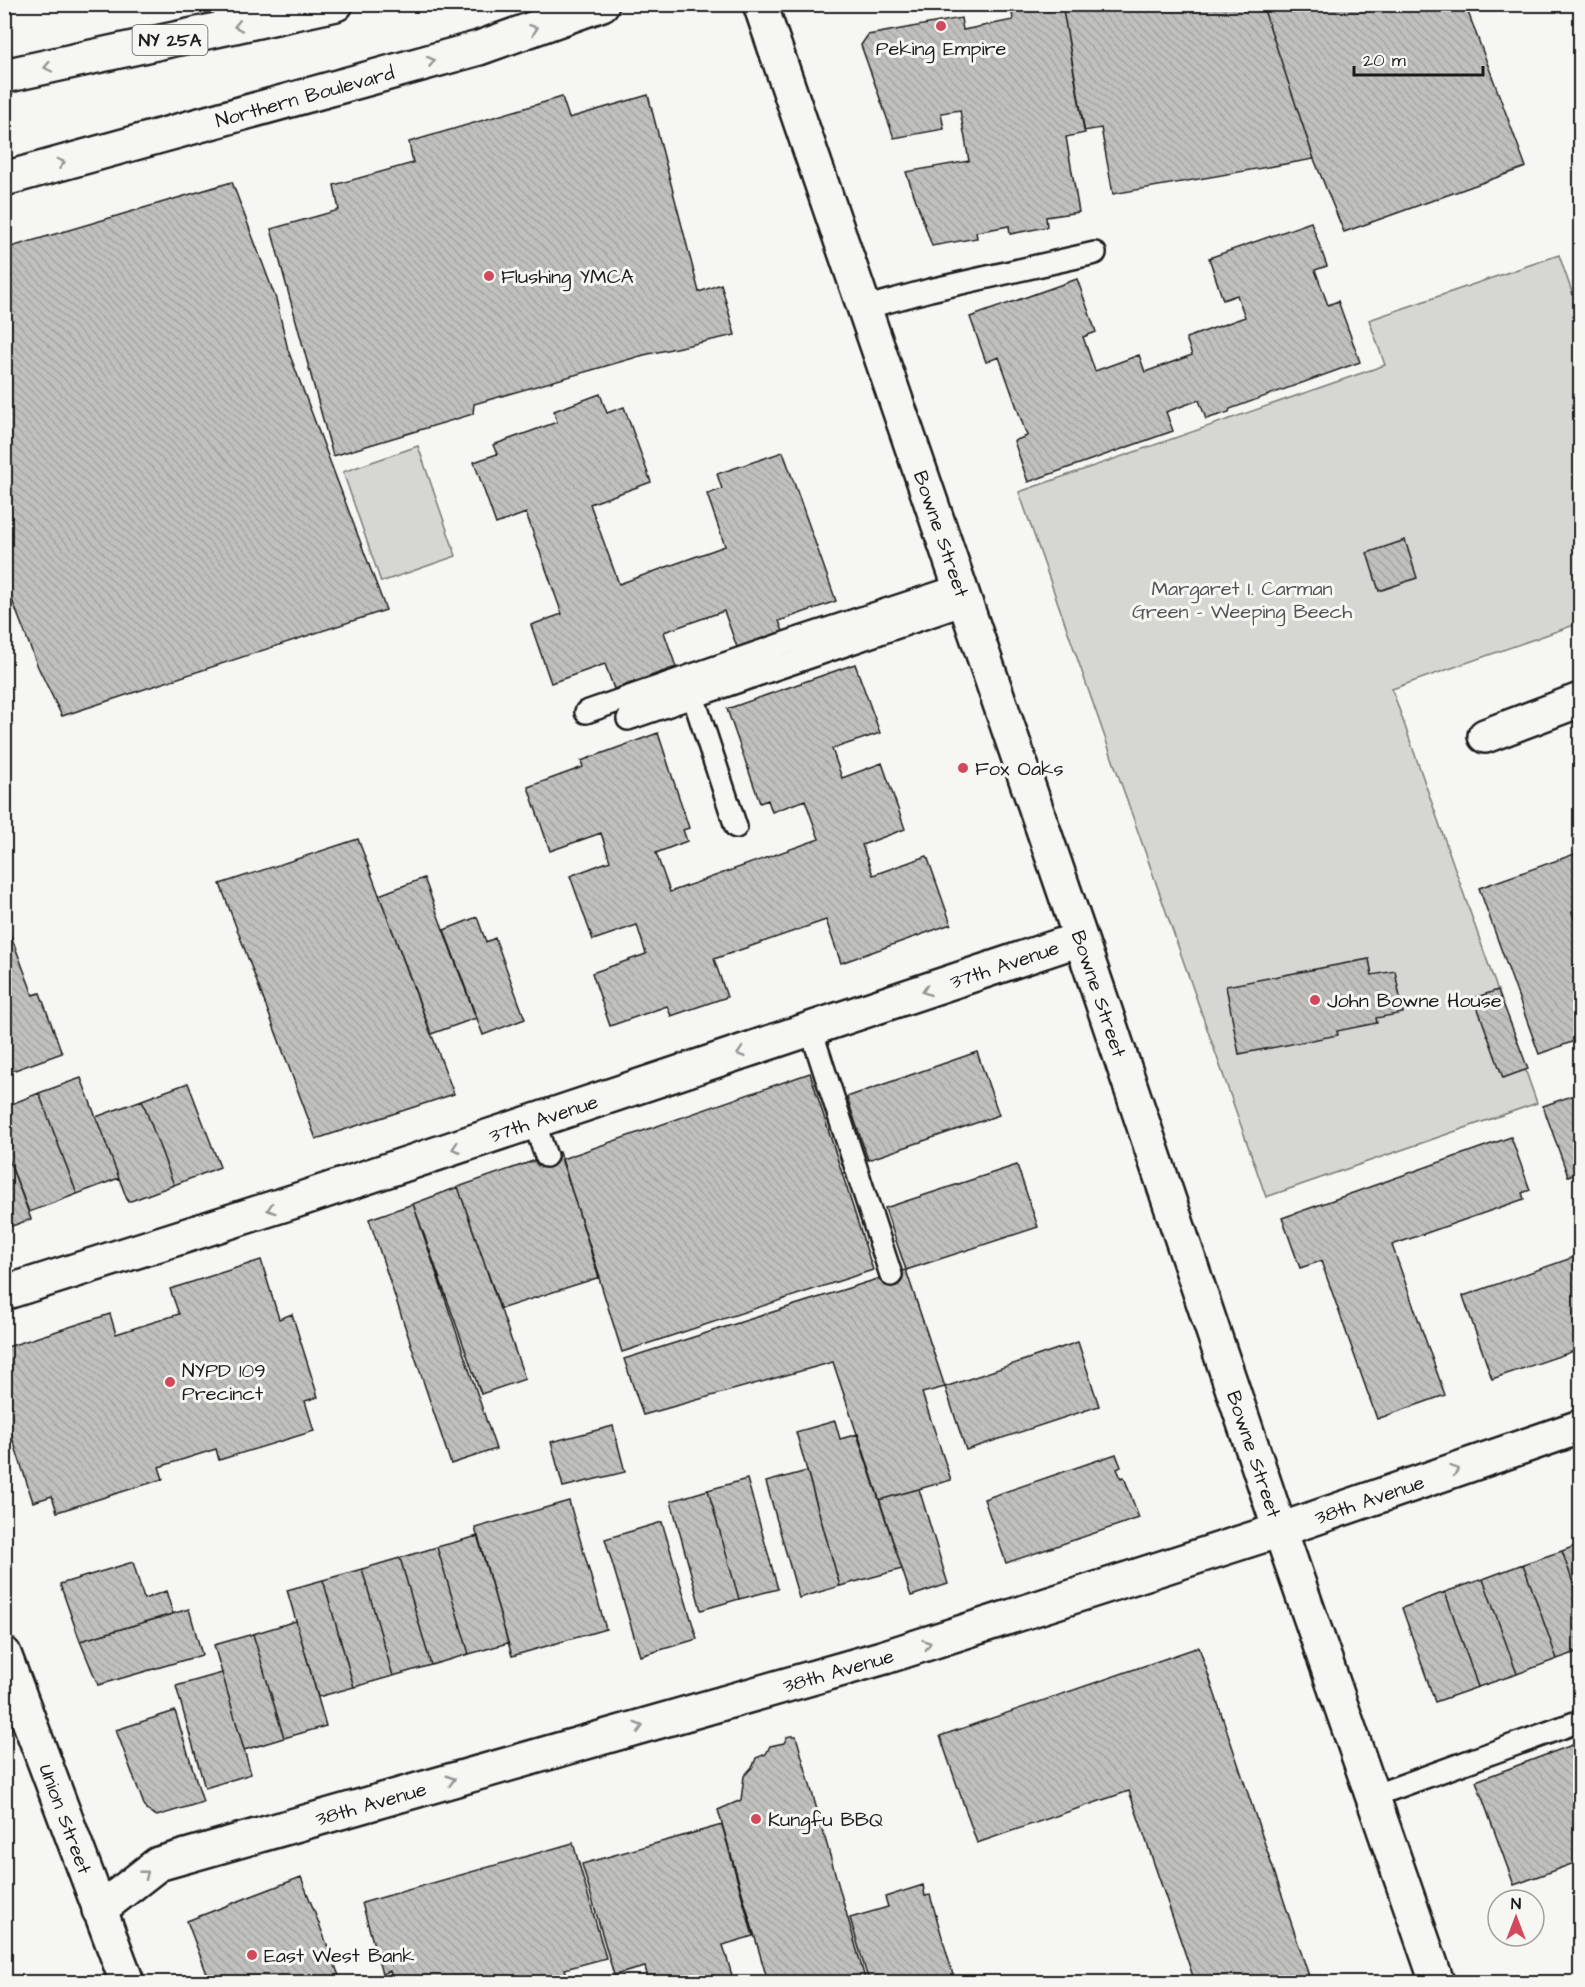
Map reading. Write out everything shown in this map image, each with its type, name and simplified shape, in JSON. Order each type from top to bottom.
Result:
[{"type":"street","name":"NY 25A","points":[[4,76],[336,4]]},
{"type":"street","name":"Northern Boulevard","points":[[4,179],[479,48],[602,4]]},
{"type":"street","name":"Bowne Street","points":[[760,4],[1280,1530],[1437,1983]]},
{"type":"street","points":[[1485,736],[1581,700]]},
{"type":"street","name":"37th Avenue","points":[[4,1293],[295,1201],[1080,939]]},
{"type":"street","name":"38th Avenue","points":[[99,1910],[158,1864],[885,1657],[1280,1530],[1581,1427]]},
{"type":"street","name":"Union Street","points":[[4,1654],[127,1983]]},
{"type":"lane","points":[[864,308],[930,290],[1095,253]]},
{"type":"lane","points":[[628,718],[693,696],[962,595]]},
{"type":"lane","points":[[586,712],[791,641],[962,595]]},
{"type":"lane","points":[[693,696],[736,827]]},
{"type":"lane","points":[[811,1030],[891,1275]]},
{"type":"lane","points":[[534,1122],[546,1156]]},
{"type":"lane","points":[[1373,1796],[1581,1721]]},
{"type":"green space","name":"Margaret I. Carman Green - Weeping Beech","points":[[1559,255],[1580,312],[1580,623],[1392,689],[1537,1103],[1266,1197],[1019,492],[1385,365],[1369,320]]},
{"type":"green space","points":[[418,446],[456,556],[381,582],[343,472]]},
{"type":"building","points":[[1062,4],[1085,133],[1066,137],[1079,212],[1046,217],[1047,227],[1010,234],[1009,226],[976,232],[977,238],[932,246],[906,172],[969,161],[960,110],[941,113],[944,129],[894,138],[861,45],[868,35],[961,18],[963,30],[1013,20],[1012,12]]},
{"type":"building","points":[[1062,4],[1262,4],[1314,159],[1113,194],[1101,128],[1084,131]]},
{"type":"building","points":[[1262,4],[1465,4],[1526,167],[1344,232],[1314,159]]},
{"type":"building","name":"Flushing YMCA","points":[[648,95],[699,292],[721,284],[735,335],[644,355],[474,404],[473,414],[333,456],[271,229],[339,210],[334,185],[413,163],[409,142],[562,97],[569,118]]},
{"type":"building","points":[[232,182],[276,299],[288,350],[386,610],[62,716],[38,667],[4,579],[4,249]]},
{"type":"building","points":[[1311,222],[1327,266],[1315,270],[1328,305],[1338,301],[1360,362],[1206,419],[1199,400],[1166,412],[1173,431],[1028,482],[1014,441],[1027,436],[999,357],[986,362],[970,317],[1077,279],[1096,332],[1083,337],[1095,371],[1139,355],[1145,372],[1192,355],[1186,338],[1245,317],[1237,295],[1223,300],[1209,258]]},
{"type":"building","points":[[600,394],[607,413],[624,407],[651,482],[590,504],[619,584],[725,546],[707,494],[722,489],[717,474],[783,452],[836,601],[779,621],[783,631],[737,647],[724,611],[664,632],[676,667],[614,689],[605,664],[551,683],[531,625],[562,614],[526,513],[496,524],[474,462],[497,454],[493,445],[557,422],[554,411]]},
{"type":"building","points":[[1405,540],[1417,578],[1379,591],[1367,553]]},
{"type":"building","points":[[855,664],[880,733],[832,749],[842,778],[882,763],[905,829],[862,845],[873,875],[927,856],[951,924],[841,963],[826,920],[714,959],[727,997],[671,1016],[667,1006],[610,1026],[592,973],[646,954],[637,925],[593,940],[570,876],[610,861],[601,833],[550,851],[528,787],[583,767],[581,761],[658,733],[689,828],[683,830],[687,841],[656,853],[670,892],[819,839],[805,800],[772,812],[768,800],[760,803],[727,709]]},
{"type":"building","points":[[358,839],[454,1094],[316,1139],[220,884]]},
{"type":"building","points":[[1580,852],[1580,909],[1572,912],[1580,935],[1580,1039],[1539,1054],[1479,888]]},
{"type":"building","points":[[424,878],[476,1018],[431,1034],[379,895]]},
{"type":"building","points":[[4,917],[33,995],[40,993],[62,1053],[4,1074]]},
{"type":"building","points":[[477,917],[486,942],[495,938],[525,1019],[483,1035],[444,930]]},
{"type":"building","name":"John Bowne House","points":[[1369,959],[1372,975],[1395,971],[1403,1013],[1376,1018],[1377,1023],[1337,1031],[1338,1035],[1239,1054],[1226,986]]},
{"type":"building","points":[[1498,990],[1528,1069],[1503,1078],[1474,998]]},
{"type":"building","points":[[977,1052],[999,1115],[868,1160],[847,1097]]},
{"type":"building","points":[[810,1073],[873,1270],[622,1352],[562,1159]]},
{"type":"building","points":[[81,1078],[119,1178],[77,1194],[39,1093]]},
{"type":"building","points":[[188,1083],[220,1167],[174,1185],[142,1100]]},
{"type":"building","points":[[39,1093],[77,1194],[29,1212],[4,1147],[4,1107]]},
{"type":"building","points":[[1580,1093],[1580,1172],[1568,1176],[1543,1106]]},
{"type":"building","points":[[142,1100],[174,1185],[128,1202],[96,1117]]},
{"type":"building","points":[[1511,1137],[1530,1190],[1522,1193],[1524,1199],[1392,1245],[1445,1395],[1377,1419],[1321,1261],[1300,1268],[1282,1218]]},
{"type":"building","points":[[4,1147],[31,1219],[4,1229]]},
{"type":"building","points":[[559,1152],[600,1277],[500,1309],[458,1187]]},
{"type":"building","points":[[1017,1165],[1038,1227],[906,1270],[885,1208]]},
{"type":"building","points":[[458,1187],[525,1379],[481,1394],[413,1204]]},
{"type":"building","points":[[413,1204],[496,1449],[451,1464],[369,1219]]},
{"type":"building","points":[[1580,1255],[1580,1349],[1492,1379],[1463,1296]]},
{"type":"building","points":[[261,1260],[279,1319],[292,1314],[318,1397],[305,1401],[314,1431],[219,1460],[216,1449],[159,1467],[163,1479],[57,1512],[52,1496],[33,1502],[4,1412],[4,1368],[10,1366],[4,1348],[110,1314],[116,1334],[179,1314],[170,1289]]},
{"type":"building","points":[[906,1270],[945,1387],[922,1393],[951,1480],[879,1500],[833,1362],[643,1415],[624,1359]]},
{"type":"building","points":[[1078,1342],[1099,1406],[966,1450],[945,1387]]},
{"type":"building","points":[[835,1421],[840,1439],[858,1434],[902,1569],[840,1586],[796,1432]]},
{"type":"building","points":[[613,1426],[625,1472],[563,1487],[551,1442]]},
{"type":"building","points":[[1116,1454],[1121,1467],[1117,1469],[1121,1478],[1124,1477],[1139,1518],[1006,1563],[984,1499]]},
{"type":"building","points":[[807,1471],[840,1586],[799,1598],[766,1482]]},
{"type":"building","points":[[747,1479],[778,1589],[739,1599],[708,1490]]},
{"type":"building","points":[[919,1489],[948,1584],[911,1596],[879,1500]]},
{"type":"building","points":[[708,1490],[739,1599],[701,1610],[671,1501]]},
{"type":"building","points":[[569,1501],[606,1629],[512,1656],[475,1528]]},
{"type":"building","points":[[662,1522],[697,1639],[640,1656],[605,1539]]},
{"type":"building","points":[[478,1536],[508,1643],[469,1654],[437,1547]]},
{"type":"building","points":[[1580,1544],[1580,1603],[1562,1551]]},
{"type":"building","points":[[437,1547],[469,1654],[431,1665],[400,1558]]},
{"type":"building","points":[[1562,1551],[1580,1603],[1580,1651],[1557,1659],[1523,1564]]},
{"type":"building","points":[[400,1558],[431,1665],[393,1676],[362,1569]]},
{"type":"building","points":[[133,1562],[144,1599],[166,1591],[173,1614],[80,1641],[60,1584]]},
{"type":"building","points":[[1523,1564],[1557,1659],[1517,1674],[1483,1579]]},
{"type":"building","points":[[362,1569],[393,1676],[354,1687],[323,1580]]},
{"type":"building","points":[[1483,1579],[1517,1674],[1478,1687],[1445,1592]]},
{"type":"building","points":[[323,1580],[354,1687],[318,1697],[287,1590]]},
{"type":"building","points":[[1445,1592],[1478,1687],[1435,1702],[1402,1608]]},
{"type":"building","points":[[189,1609],[202,1655],[98,1685],[80,1641]]},
{"type":"building","points":[[296,1621],[326,1726],[284,1738],[253,1634]]},
{"type":"building","points":[[253,1634],[284,1738],[244,1750],[214,1645]]},
{"type":"building","points":[[1199,1647],[1311,1982],[1195,1982],[1129,1791],[977,1843],[940,1736]]},
{"type":"building","points":[[222,1673],[251,1774],[205,1788],[176,1686]]},
{"type":"building","points":[[175,1711],[203,1802],[157,1816],[146,1810],[116,1730]]},
{"type":"building","points":[[790,1736],[796,1736],[866,1982],[768,1982],[718,1810],[741,1800],[744,1776],[753,1766],[756,1758],[766,1754],[770,1746],[784,1743]]},
{"type":"building","points":[[1580,1742],[1580,1861],[1514,1885],[1476,1781]]},
{"type":"building","points":[[722,1825],[753,1936],[723,1945],[734,1982],[649,1982],[645,1967],[614,1975],[582,1864]]},
{"type":"building","points":[[573,1843],[606,1958],[565,1969],[569,1981],[564,1982],[394,1982],[390,1971],[382,1974],[362,1903]]},
{"type":"building","points":[[301,1877],[341,1981],[210,1982],[187,1921]]},
{"type":"building","points":[[923,1885],[925,1896],[930,1895],[955,1982],[869,1982],[850,1918],[888,1907],[885,1897]]},
{"type":"place","name":"Peking Empire","points":[[941,26]]},
{"type":"place","name":"Flushing YMCA","points":[[489,276]]},
{"type":"place","name":"Fox Oaks","points":[[963,768]]},
{"type":"place","name":"John Bowne House","points":[[1315,1000]]},
{"type":"place","name":"NYPD 109 Precinct","points":[[170,1382]]},
{"type":"place","name":"Kungfu BBQ","points":[[756,1819]]},
{"type":"place","name":"East West Bank","points":[[252,1955]]}]
